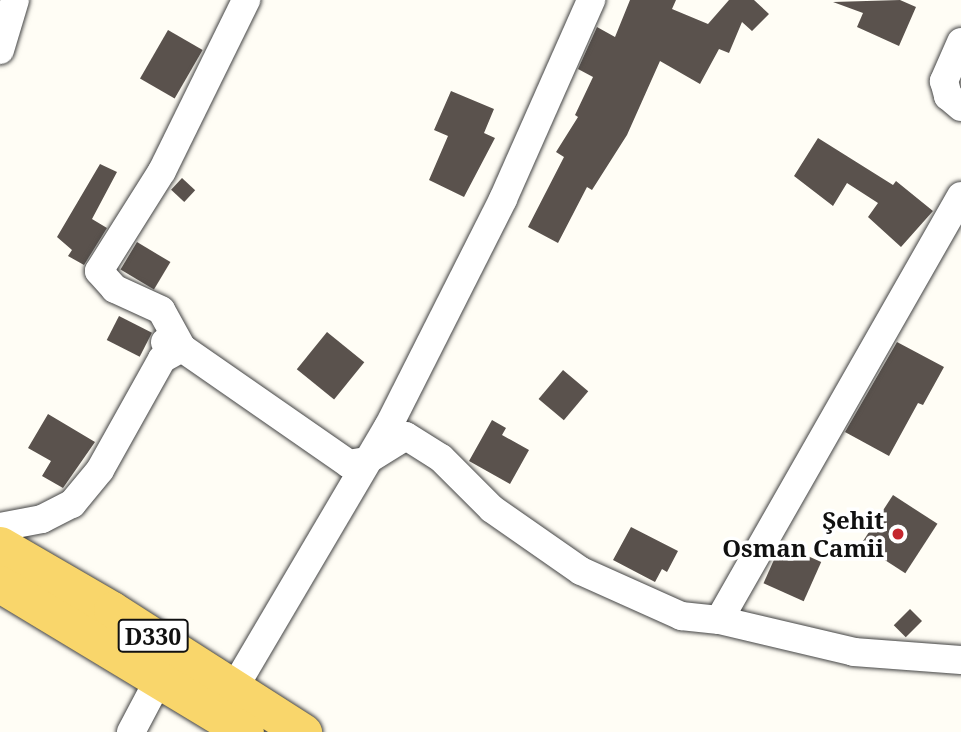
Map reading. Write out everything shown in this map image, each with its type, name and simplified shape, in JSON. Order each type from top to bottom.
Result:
[{"type":"main road","name":"D330","points":[[0,545],[303,732]]},
{"type":"main road","name":"D330","points":[[0,584],[245,732]]},
{"type":"street","points":[[0,50],[15,0]]},
{"type":"street","points":[[246,0],[162,171],[100,271],[115,289],[161,310],[170,344],[349,464],[366,461],[406,436],[441,458],[492,509],[581,571],[681,616],[719,620],[854,652],[961,660]]},
{"type":"street","points":[[234,688],[394,416],[503,199],[526,138],[550,98],[591,0]]},
{"type":"street","points":[[961,42],[944,81],[948,96],[961,107]]},
{"type":"street","points":[[719,620],[961,196]]},
{"type":"street","points":[[0,527],[42,519],[72,504],[100,470],[170,344]]},
{"type":"street","points":[[131,732],[159,679]]},
{"type":"building","points":[[630,0],[676,0],[672,9],[708,24],[729,0],[754,0],[769,14],[752,31],[742,22],[729,53],[719,49],[700,84],[660,61],[627,135],[592,190],[587,187],[558,243],[528,227],[564,157],[556,152],[578,117],[575,115],[593,77],[578,69],[597,27],[615,37]]},
{"type":"building","points":[[900,0],[916,7],[899,46],[857,27],[863,13],[833,2]]},
{"type":"building","points":[[168,30],[203,50],[175,98],[140,78]]},
{"type":"building","points":[[451,91],[494,109],[484,133],[495,138],[464,197],[429,180],[448,136],[434,130]]},
{"type":"building","points":[[818,138],[893,185],[896,181],[933,211],[901,247],[868,217],[878,203],[847,183],[833,206],[794,176]]},
{"type":"building","points":[[100,164],[117,172],[92,219],[107,228],[84,265],[68,256],[72,250],[57,237]]},
{"type":"building","points":[[182,178],[195,190],[184,202],[171,190]]},
{"type":"building","points":[[137,242],[170,262],[154,290],[121,269]]},
{"type":"building","points":[[119,316],[152,333],[140,357],[107,340]]},
{"type":"building","points":[[327,332],[364,362],[334,400],[297,369]]},
{"type":"building","points":[[897,342],[944,367],[923,405],[918,403],[889,456],[845,432]]},
{"type":"building","points":[[563,370],[588,391],[564,420],[539,399]]},
{"type":"building","points":[[48,414],[95,442],[63,488],[42,476],[51,461],[28,448]]},
{"type":"building","points":[[492,420],[506,428],[502,435],[529,450],[510,484],[469,461]]},
{"type":"building","name":"Şehit Osman Camii","points":[[893,495],[937,524],[905,573],[861,544]]},
{"type":"building","points":[[631,527],[678,551],[667,572],[662,569],[655,582],[613,560]]},
{"type":"building","points":[[781,544],[821,562],[804,601],[764,583]]},
{"type":"building","points":[[910,609],[922,621],[906,637],[894,625]]},
{"type":"place","name":"Şehit Osman Camii","points":[[898,534]]}]
